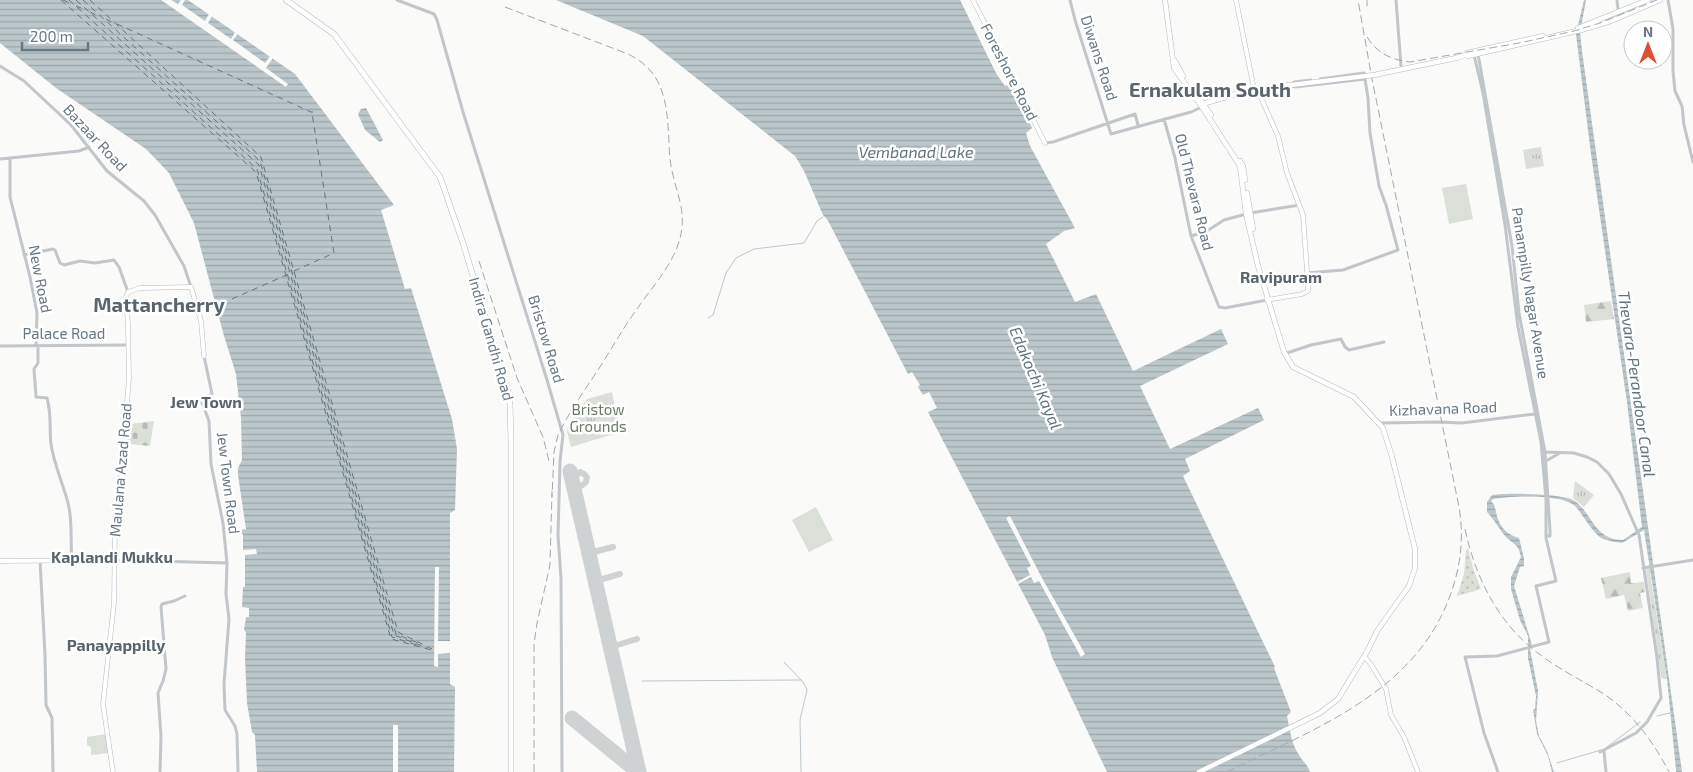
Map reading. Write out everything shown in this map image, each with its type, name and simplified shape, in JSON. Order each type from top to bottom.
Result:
[{"type":"highway","name":"Indira Gandhi Road","points":[[286,0],[334,34],[440,177],[463,243],[509,397],[511,442],[511,772]]},
{"type":"main road","name":"Foreshore Road","points":[[973,0],[1045,143]]},
{"type":"main road","points":[[1166,0],[1176,64],[1243,166],[1248,213],[1268,300],[1284,352],[1294,366],[1354,397],[1381,424],[1386,434],[1409,520],[1415,550],[1416,568],[1405,594],[1387,619],[1338,699],[1314,716],[1199,772]]},
{"type":"main road","points":[[1236,0],[1256,90],[1278,136],[1287,173],[1303,215],[1308,292],[1268,300]]},
{"type":"main road","points":[[1618,15],[1648,0]]},
{"type":"main road","points":[[1202,106],[1256,90],[1374,75],[1456,58],[1467,53],[1477,53],[1575,31],[1660,0]]},
{"type":"main road","points":[[128,292],[140,288],[191,286],[201,321],[204,356]]},
{"type":"main road","name":"Maulana Azad Road","points":[[113,772],[102,704],[113,612],[115,527],[127,406],[128,345],[126,297],[128,292]]},
{"type":"main road","points":[[1268,300],[1279,333],[1294,366]]},
{"type":"main road","points":[[0,561],[115,560]]},
{"type":"main road","points":[[1365,657],[1386,689],[1391,715],[1404,738],[1418,772]]},
{"type":"street","name":"Bristow Road","points":[[397,0],[434,14],[563,435],[560,460],[558,536],[561,578],[562,772]]},
{"type":"street","name":"Diwans Road","points":[[1070,0],[1107,123]]},
{"type":"street","points":[[1396,0],[1401,66]]},
{"type":"street","points":[[1617,0],[1618,15]]},
{"type":"street","points":[[1668,0],[1672,20],[1675,91],[1682,106],[1684,125],[1693,162]]},
{"type":"street","name":"Panampilly Nagar Avenue","points":[[1477,53],[1489,138],[1495,155],[1508,236],[1522,350],[1533,384]]},
{"type":"street","name":"Bazaar Road","points":[[0,66],[24,81],[71,125],[107,171],[139,196],[155,214],[184,266],[191,286]]},
{"type":"street","points":[[1290,85],[1294,82],[1364,74],[1378,186],[1386,204],[1398,250],[1343,270],[1307,273]]},
{"type":"street","points":[[1290,85],[1295,87],[1365,79]]},
{"type":"street","points":[[1107,123],[1111,134],[1202,106]]},
{"type":"street","points":[[1045,143],[1134,114],[1138,125]]},
{"type":"street","name":"Old Thevara Road","points":[[1164,119],[1175,158],[1191,236],[1219,307],[1224,308],[1268,300]]},
{"type":"street","points":[[0,159],[79,151],[90,147]]},
{"type":"street","name":"New Road","points":[[10,159],[10,197],[37,313],[38,363],[34,369],[36,397],[47,398],[49,404],[51,442],[70,512],[72,560]]},
{"type":"street","points":[[1191,236],[1207,230],[1224,220],[1248,213],[1300,205]]},
{"type":"street","points":[[24,255],[55,250],[61,264],[64,265],[80,261],[95,263],[114,260],[119,267],[128,292]]},
{"type":"street","name":"Panampilly Nagar Avenue","points":[[1498,772],[1484,733],[1465,657],[1497,656],[1549,642],[1536,586],[1556,581],[1546,538],[1548,536],[1548,510],[1544,452],[1512,273]]},
{"type":"street","points":[[1287,353],[1311,345],[1341,339],[1345,348],[1349,350],[1384,342]]},
{"type":"street","name":"Palace Road","points":[[0,346],[128,345]]},
{"type":"street","points":[[1518,351],[1522,350]]},
{"type":"street","name":"Jew Town Road","points":[[204,356],[212,394],[201,400],[209,421],[211,464],[223,523],[227,563]]},
{"type":"street","name":"Panampilly Nagar Avenue","points":[[1538,412],[1545,440],[1544,452]]},
{"type":"street","name":"Kizhavana Road","points":[[1381,424],[1462,423],[1538,412]]},
{"type":"street","points":[[1544,452],[1580,455],[1600,464],[1609,474],[1621,494],[1639,535],[1645,568],[1661,698],[1648,722],[1636,734],[1602,751],[1606,772]]},
{"type":"street","points":[[1545,461],[1559,454]]},
{"type":"street","points":[[40,560],[46,705],[52,718],[52,772]]},
{"type":"street","points":[[115,560],[227,563],[226,594],[229,619],[224,684],[225,710],[235,726],[237,734],[238,772]]},
{"type":"street","points":[[1645,568],[1693,560]]},
{"type":"street","points":[[160,772],[161,736],[158,693],[164,681],[166,669],[161,607],[162,604],[185,596]]},
{"type":"green space","points":[[1541,147],[1544,166],[1526,169],[1523,150]]},
{"type":"green space","points":[[1466,184],[1473,219],[1449,224],[1442,188]]},
{"type":"green space","points":[[1611,301],[1614,319],[1586,322],[1584,305]]},
{"type":"green space","name":"Bristow Grounds","points":[[612,392],[620,432],[571,447],[567,432],[568,426],[587,399]]},
{"type":"green space","points":[[154,421],[150,446],[128,444],[130,424]]},
{"type":"green space","points":[[1575,481],[1594,495],[1584,507],[1573,498]]},
{"type":"green space","points":[[816,507],[833,540],[809,552],[792,520]]},
{"type":"green space","points":[[1468,548],[1481,589],[1457,596],[1464,574],[1466,551]]},
{"type":"green space","points":[[1650,568],[1667,679],[1661,677],[1646,570]]},
{"type":"green space","points":[[1630,572],[1631,583],[1644,582],[1645,592],[1640,593],[1643,608],[1628,611],[1624,595],[1606,599],[1601,578]]},
{"type":"green space","points":[[106,734],[108,753],[91,755],[91,747],[87,745],[87,737]]},
{"type":"water","points":[[0,0],[188,0],[295,74],[394,205],[381,210],[405,289],[411,288],[452,419],[457,449],[455,510],[450,513],[450,684],[455,687],[454,772],[398,772],[398,725],[393,725],[393,772],[257,772],[255,735],[252,732],[247,703],[246,632],[244,630],[246,617],[249,617],[249,608],[242,607],[243,587],[245,587],[245,555],[257,554],[256,549],[243,550],[243,534],[241,534],[241,530],[246,529],[238,475],[238,468],[242,460],[241,418],[236,374],[194,223],[169,173],[146,149],[56,88],[0,43]]},
{"type":"water","name":"Vembanad Lake","points":[[556,0],[960,0],[997,75],[1005,86],[1011,83],[1032,128],[1026,133],[1030,146],[1075,228],[1064,231],[1046,244],[1075,302],[1096,294],[1133,371],[1221,329],[1228,344],[1140,386],[1170,449],[1258,408],[1264,420],[1185,459],[1190,471],[1183,476],[1275,667],[1291,712],[1287,716],[1292,741],[1310,772],[1107,772],[1052,657],[1045,635],[928,412],[937,408],[929,392],[923,395],[918,387],[920,385],[912,372],[908,374],[827,219],[823,215],[804,171],[795,156],[643,36]]},
{"type":"water","name":"Thevara-Perandoor Canal","points":[[1584,0],[1586,0],[1580,33],[1582,51],[1682,772],[1676,772],[1667,679],[1644,530],[1622,543],[1603,539],[1592,529],[1576,507],[1560,499],[1523,497],[1493,499],[1491,501],[1495,506],[1498,520],[1502,527],[1511,535],[1519,538],[1524,558],[1524,566],[1520,567],[1514,586],[1532,645],[1530,649],[1538,691],[1536,721],[1539,736],[1547,751],[1554,772],[1552,772],[1548,756],[1537,734],[1533,710],[1535,709],[1536,696],[1528,658],[1528,636],[1520,620],[1511,589],[1511,577],[1521,557],[1518,547],[1505,535],[1487,512],[1487,502],[1492,495],[1557,496],[1573,500],[1585,511],[1599,530],[1613,539],[1623,540],[1642,527],[1627,402],[1591,154],[1576,34]]},
{"type":"water","points":[[366,108],[383,140],[380,142],[365,130],[358,114],[361,109]]},
{"type":"pier","points":[[161,0],[171,0],[178,4],[181,0],[185,0],[182,5],[205,21],[209,14],[212,16],[208,23],[231,39],[235,32],[238,34],[233,40],[265,63],[270,56],[273,58],[266,68],[288,84],[286,87]]},
{"type":"pier","points":[[1010,516],[1085,654],[1081,657],[1039,581],[1034,583],[1031,577],[1018,584],[1017,582],[1030,575],[1027,568],[1031,566],[1006,518]]},
{"type":"pier","points":[[435,567],[439,567],[438,641],[451,641],[451,653],[438,654],[438,667],[434,666]]},
{"type":"waterway","points":[[708,318],[713,315],[726,273],[736,258],[754,249],[804,243],[817,221],[823,217]]},
{"type":"waterway","points":[[784,662],[803,682],[807,690],[800,720],[801,772]]},
{"type":"waterway","points":[[642,681],[801,680]]},
{"type":"waterway","points":[[1657,716],[1670,713]]},
{"type":"waterway","points":[[1607,747],[1640,722]]},
{"type":"waterway","points":[[1557,763],[1601,750]]},
{"type":"ferry route","points":[[61,0],[256,172],[391,639],[435,651]]},
{"type":"ferry route","points":[[63,0],[72,4]]},
{"type":"ferry route","points":[[69,0],[257,169],[392,637],[420,646]]},
{"type":"ferry route","points":[[76,0],[259,165],[394,635],[427,648]]},
{"type":"ferry route","points":[[83,0],[260,161],[396,634],[418,643]]},
{"type":"ferry route","points":[[90,0],[261,157],[398,632],[432,649]]},
{"type":"ferry route","points":[[76,6],[86,10]]},
{"type":"ferry route","points":[[90,12],[100,17]]},
{"type":"ferry route","points":[[106,19],[113,23]]},
{"type":"ferry route","points":[[117,24],[313,112],[334,253],[294,271]]},
{"type":"ferry route","points":[[232,299],[291,273]]},
{"type":"taxiway","points":[[572,481],[580,472],[587,477],[586,482],[575,491]]},
{"type":"taxiway","points":[[590,556],[593,552],[613,547]]},
{"type":"taxiway","points":[[596,584],[599,580],[620,574]]},
{"type":"taxiway","points":[[611,650],[614,646],[637,639]]},
{"type":"runway","points":[[570,471],[639,772]]},
{"type":"runway","points":[[572,718],[638,772]]},
{"type":"railway","points":[[1227,772],[1327,723],[1359,704],[1388,682],[1414,657],[1435,627],[1451,593],[1459,561],[1461,540],[1459,507],[1372,79],[1358,0]]},
{"type":"railway","points":[[1367,0],[1367,6]]},
{"type":"railway","points":[[1367,37],[1385,55],[1397,60],[1410,62],[1519,43],[1574,31],[1600,23],[1657,0]]},
{"type":"railway","points":[[505,7],[628,54],[650,70],[662,90],[665,102],[670,162],[682,213],[680,239],[671,260],[627,324],[558,435],[554,452],[552,497]]},
{"type":"railway","points":[[479,261],[517,378],[543,437],[549,461]]},
{"type":"railway","points":[[534,772],[534,644],[550,565],[552,491]]},
{"type":"railway","points":[[1465,529],[1474,561],[1487,592],[1515,632],[1545,658],[1604,694],[1624,710],[1649,739],[1669,772]]},
{"type":"district","name":"Ernakulam South","points":[[1210,90]]},
{"type":"district","name":"Ravipuram","points":[[1281,277]]},
{"type":"district","name":"Mattancherry","points":[[159,305]]},
{"type":"district","name":"Jew Town","points":[[206,402]]},
{"type":"district","name":"Kaplandi Mukku","points":[[112,557]]},
{"type":"district","name":"Panayappilly","points":[[116,645]]},
{"type":"water label","name":"Edakochi Kayal","points":[[1036,378]]}]
